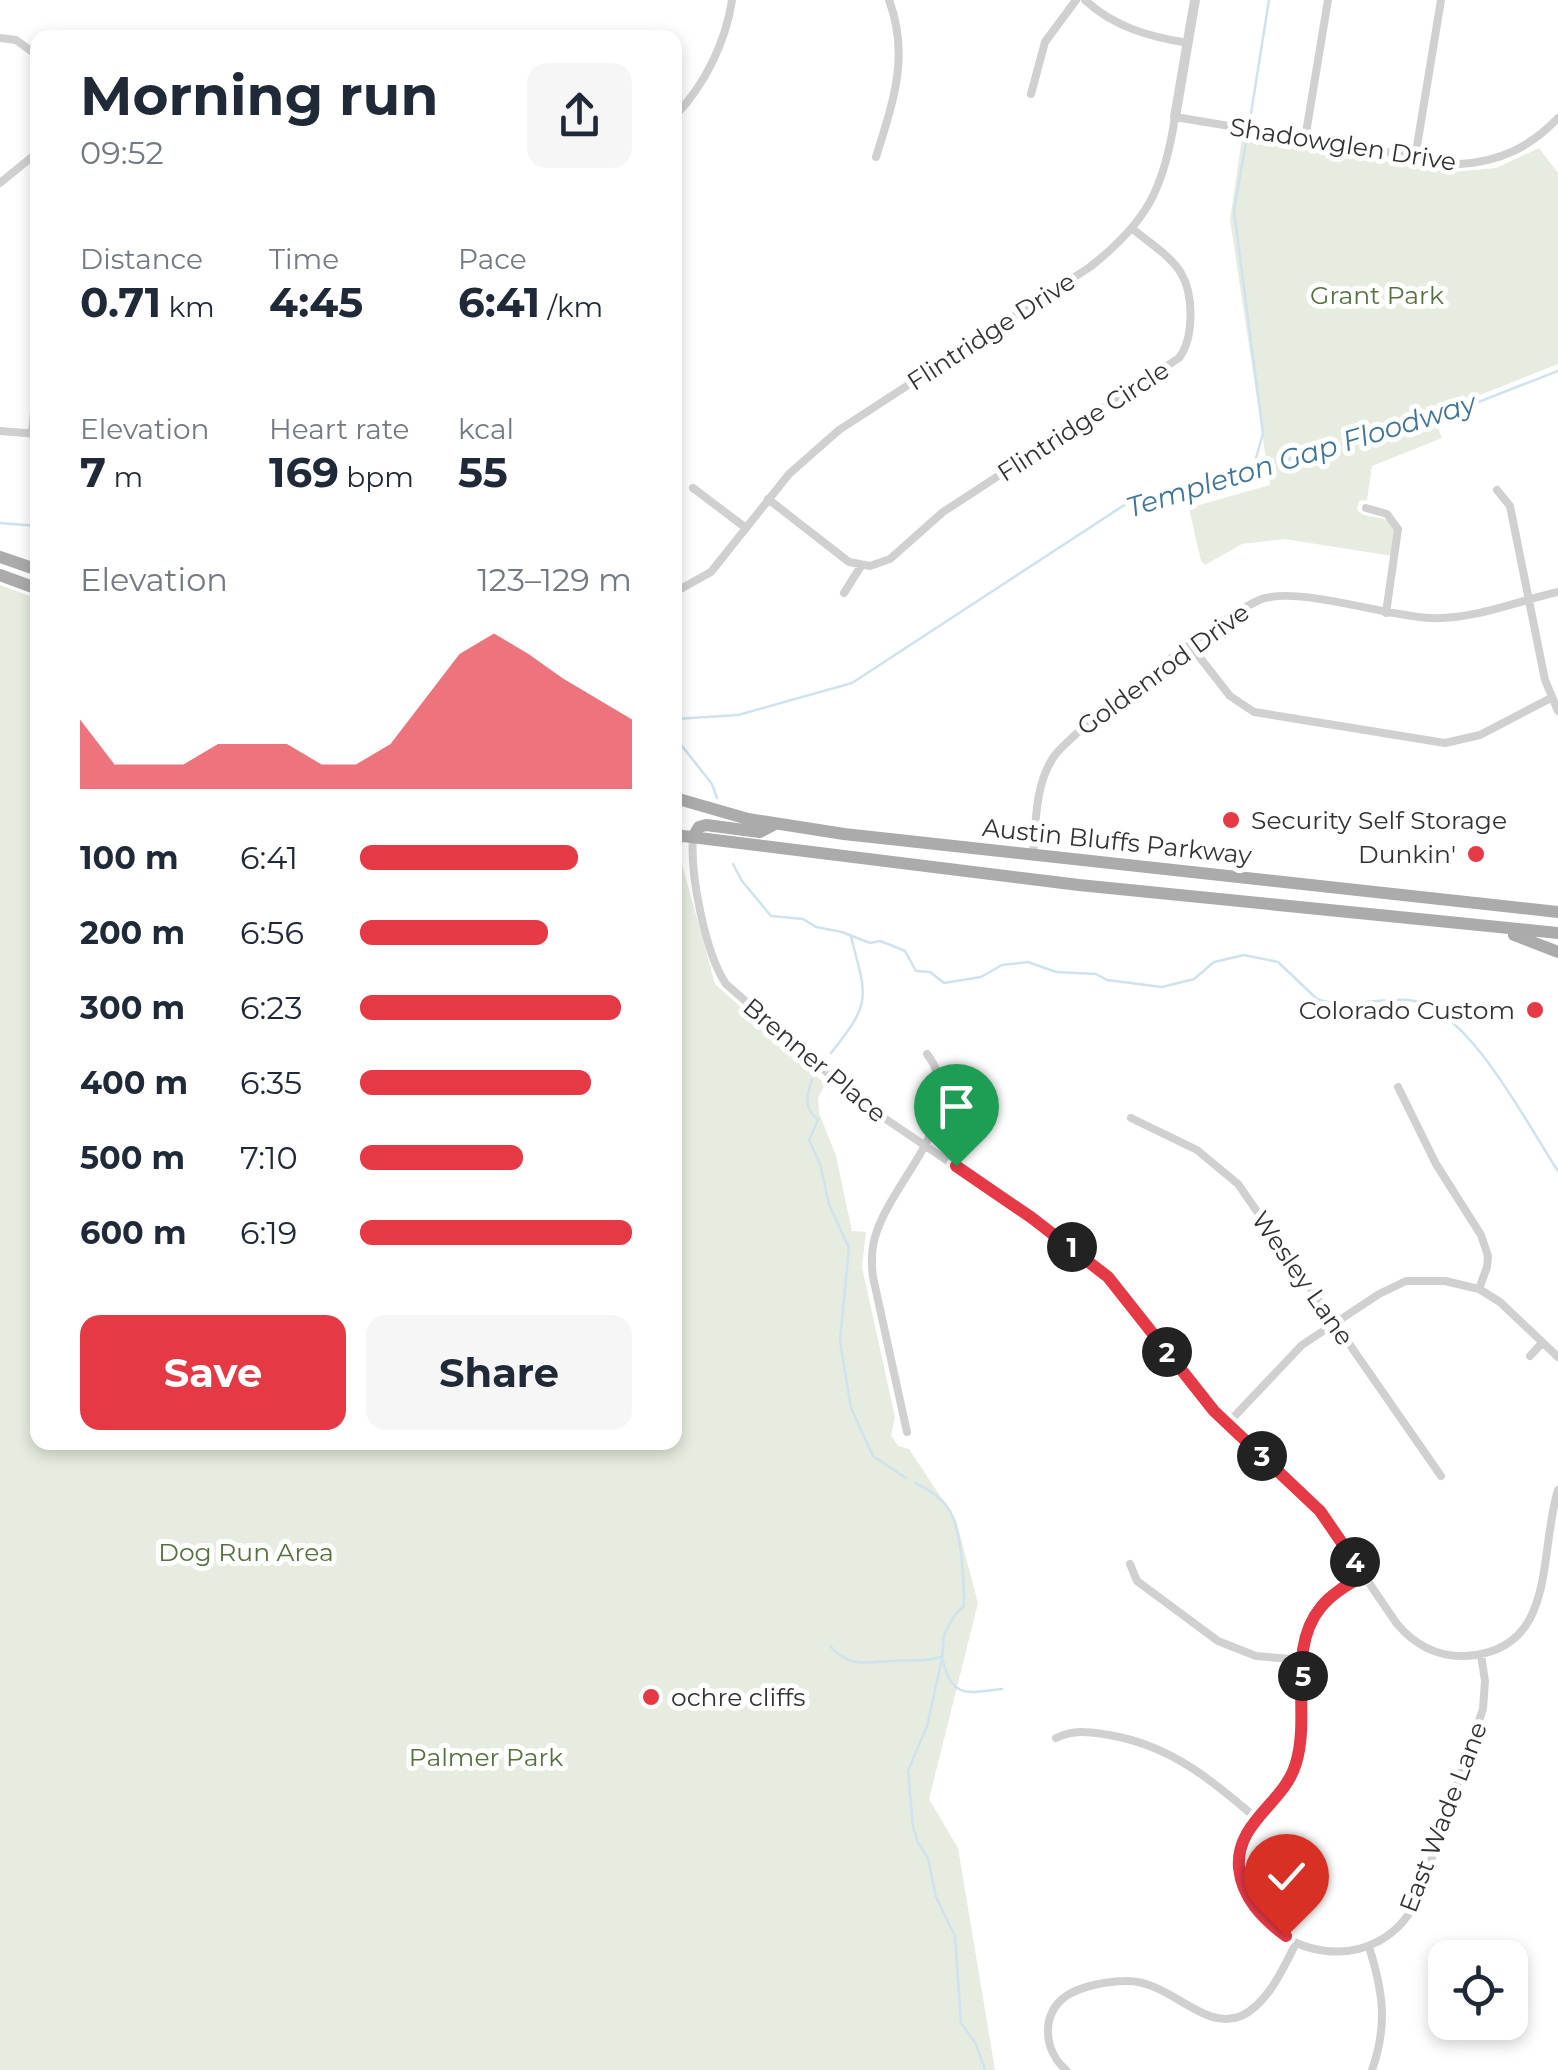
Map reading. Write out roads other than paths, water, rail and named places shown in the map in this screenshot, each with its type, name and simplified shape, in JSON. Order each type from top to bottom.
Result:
[{"type":"main road","points":[[0,557],[30,567]]},
{"type":"main road","points":[[0,575],[30,586]]},
{"type":"main road","name":"Austin Bluffs Parkway","points":[[682,800],[775,824],[1558,912]]},
{"type":"main road","points":[[693,837],[699,827],[760,832],[775,824]]},
{"type":"main road","name":"Austin Bluffs Parkway","points":[[682,836],[1096,886],[1558,933]]},
{"type":"main road","points":[[1493,927],[1558,952]]},
{"type":"street","points":[[682,107],[706,75],[730,18],[732,0]]},
{"type":"street","points":[[876,156],[898,84],[901,58],[889,0]]},
{"type":"street","points":[[1031,94],[1045,42],[1076,0]]},
{"type":"street","points":[[1086,0],[1108,17],[1135,30],[1188,43]]},
{"type":"street","name":"Flintridge Drive","points":[[682,588],[711,572],[768,499],[812,452],[839,430],[1090,268],[1134,230],[1159,186],[1170,152],[1195,0]]},
{"type":"street","points":[[1305,139],[1328,0]]},
{"type":"street","points":[[1415,158],[1442,0]]},
{"type":"street","points":[[0,38],[16,40],[30,50]]},
{"type":"street","name":"Shadowglen Drive","points":[[1175,116],[1460,164],[1492,160],[1527,146],[1558,118]]},
{"type":"street","points":[[0,183],[30,159]]},
{"type":"street","name":"Flintridge Circle","points":[[861,566],[878,565],[890,559],[943,512],[1179,358],[1187,348],[1191,326],[1184,279],[1167,257],[1134,230]]},
{"type":"street","points":[[0,431],[30,434]]},
{"type":"street","points":[[693,488],[746,528]]},
{"type":"street","points":[[1498,490],[1510,506],[1551,698],[1558,711]]},
{"type":"street","points":[[768,499],[850,562],[861,566],[844,593]]},
{"type":"street","points":[[1366,508],[1387,514],[1398,529],[1386,612]]},
{"type":"street","name":"Goldenrod Drive","points":[[1034,854],[1042,784],[1062,745],[1242,608],[1265,598],[1296,596],[1435,618],[1558,592]]},
{"type":"street","points":[[1190,646],[1230,696],[1254,712],[1428,741],[1463,741],[1551,698]]},
{"type":"street","name":"Brenner Place","points":[[693,837],[692,870],[715,964],[726,984],[862,1103],[1095,1265],[1214,1411],[1320,1511],[1412,1640],[1442,1654],[1481,1655]]},
{"type":"street","points":[[907,1432],[872,1277],[872,1254],[881,1220],[936,1124],[940,1106],[938,1068],[927,1054]]},
{"type":"street","points":[[1398,1086],[1436,1164],[1485,1246],[1487,1267],[1479,1289]]},
{"type":"street","name":"Wesley Lane","points":[[1131,1118],[1197,1150],[1229,1174],[1441,1476]]},
{"type":"street","points":[[1228,1424],[1293,1353],[1394,1285],[1406,1281],[1432,1279],[1479,1289],[1500,1302],[1558,1357]]},
{"type":"street","points":[[1530,1356],[1542,1342]]},
{"type":"street","points":[[1481,1655],[1513,1640],[1536,1613],[1544,1587],[1558,1490]]},
{"type":"street","points":[[1130,1564],[1137,1581],[1218,1641],[1256,1656],[1304,1660]]},
{"type":"street","points":[[1364,1575],[1319,1608],[1308,1630],[1296,1763],[1286,1784],[1257,1819],[1241,1847],[1239,1865],[1245,1890],[1260,1914],[1296,1943],[1330,1952],[1370,1947],[1385,2016],[1372,2070]]},
{"type":"street","name":"East Wade Lane","points":[[1370,1947],[1397,1929],[1419,1895],[1483,1709],[1486,1681],[1481,1655]]},
{"type":"street","points":[[1056,1738],[1072,1730],[1083,1731],[1128,1738],[1166,1752],[1216,1784],[1257,1819]]},
{"type":"street","points":[[1066,2070],[1055,2059],[1048,2031],[1057,2005],[1072,1993],[1121,1980],[1144,1982],[1162,1988],[1203,2014],[1232,2018],[1249,2011],[1266,1993],[1296,1943]]},
{"type":"waterway","points":[[1251,113],[1269,0]]},
{"type":"waterway","points":[[1246,142],[1234,211],[1263,433],[1253,469]]},
{"type":"waterway","name":"Templeton Gap Floodway","points":[[682,719],[738,715],[852,683],[1129,502],[1427,422],[1558,371]]},
{"type":"waterway","name":"Templeton Gap Floodway","points":[[0,523],[30,525]]},
{"type":"waterway","name":"Templeton Gap Floodway","points":[[682,746],[712,784],[717,798]]},
{"type":"waterway","name":"Templeton Gap Floodway","points":[[733,864],[771,916],[803,919],[816,927],[893,946],[905,951],[916,971],[930,972],[944,983],[981,977],[1002,965],[1028,962],[1056,972],[1096,974],[1107,980],[1162,987],[1194,979],[1214,962],[1244,955],[1278,962],[1317,999],[1340,1003],[1409,1000],[1431,1007],[1474,1045],[1558,1171]]},
{"type":"waterway","name":"Templeton Gap Floodway","points":[[831,1053],[854,1022],[862,999],[863,987],[851,937]]},
{"type":"waterway","name":"Templeton Gap Floodway","points":[[812,1079],[808,1106],[818,1120],[809,1140],[820,1164],[829,1204],[849,1248],[840,1341],[851,1408],[873,1456],[906,1478]]},
{"type":"waterway","points":[[915,1483],[937,1496],[953,1517],[961,1555],[964,1606],[944,1635],[927,1726],[908,1771],[913,1827],[928,1858],[936,1897],[955,1936],[961,2023],[976,2044],[985,2070]]},
{"type":"waterway","points":[[830,1646],[843,1657],[858,1662],[941,1657]]},
{"type":"waterway","points":[[943,1661],[951,1682],[963,1691],[1002,1689]]},
{"type":"place","name":"Security Self Storage","points":[[1231,820]]},
{"type":"place","name":"Dunkin'","points":[[1476,854]]},
{"type":"place","name":"Colorado Custom","points":[[1535,1010]]},
{"type":"place","name":"ochre cliffs","points":[[651,1697]]},
{"type":"park label","name":"Grant Park","points":[[1377,295]]},
{"type":"park label","name":"Dog Run Area","points":[[246,1552]]},
{"type":"park label","name":"Palmer Park","points":[[486,1757]]}]
